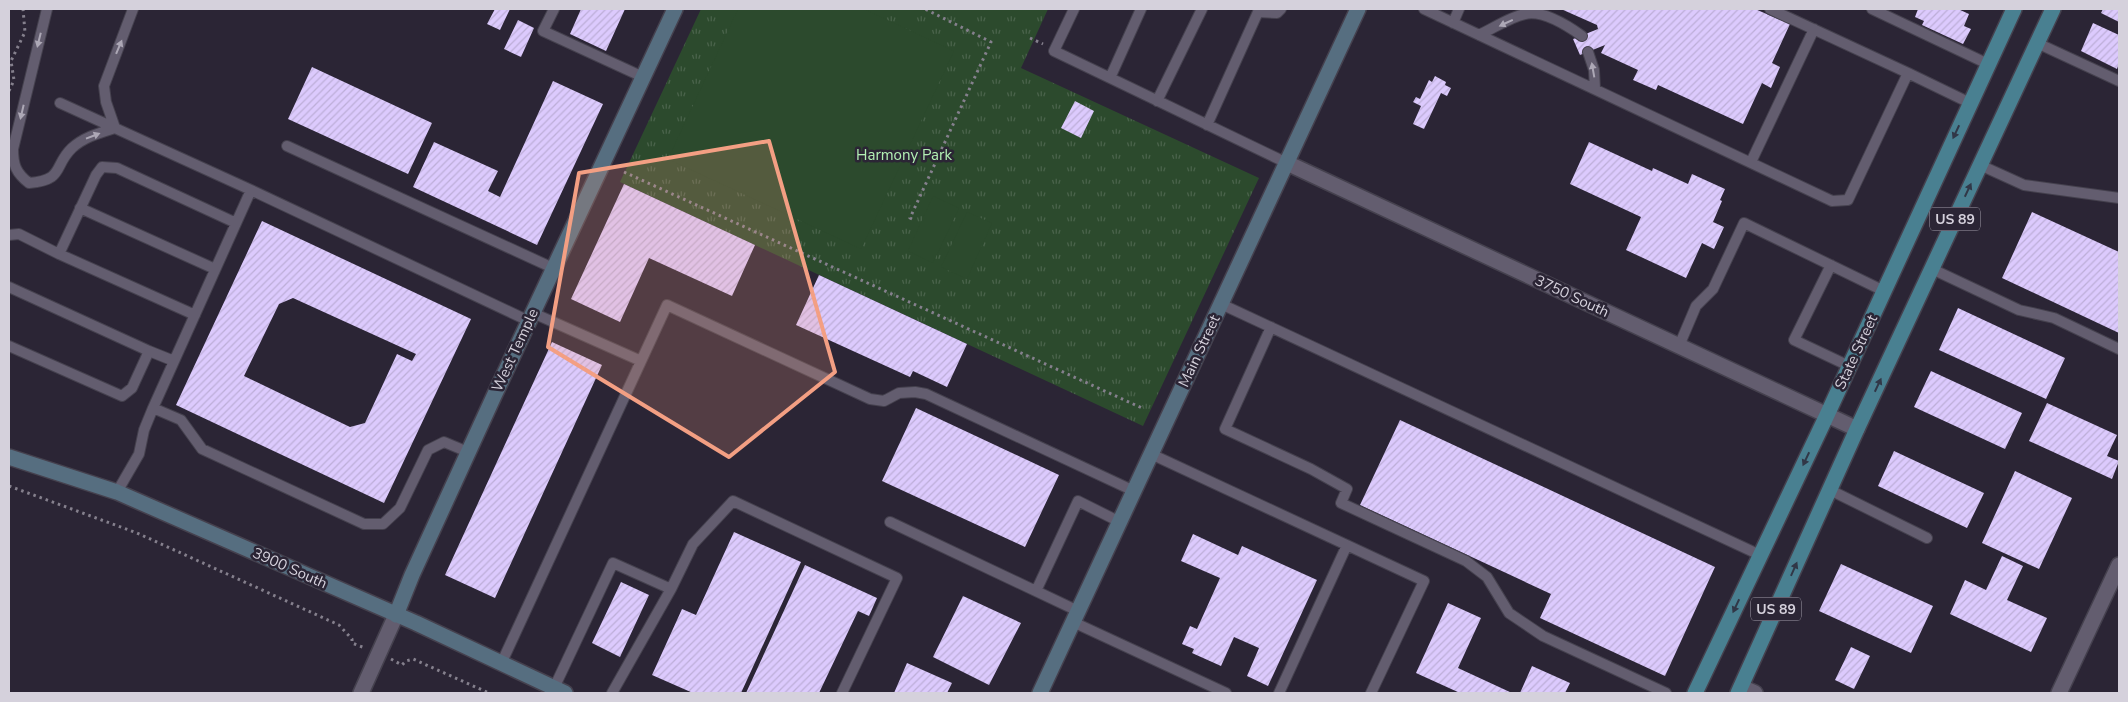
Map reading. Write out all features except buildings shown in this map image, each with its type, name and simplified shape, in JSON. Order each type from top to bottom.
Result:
[{"type":"main road","name":"State Street","points":[[1695,693],[1827,415],[2014,9]]},
{"type":"main road","name":"US 89","points":[[1745,691],[1857,429],[2053,9]]},
{"type":"street","name":"West Temple","points":[[360,693],[468,452],[675,9]]},
{"type":"street","name":"Main Street","points":[[1040,693],[1357,9]]},
{"type":"street","name":"3750 South","points":[[1286,163],[1857,429]]},
{"type":"street","name":"3900 South","points":[[9,456],[117,492],[396,615],[560,691]]},
{"type":"street","points":[[2059,693],[2119,565]]},
{"type":"lane","points":[[47,9],[13,149],[13,164],[19,176],[29,183],[43,182],[53,176],[70,150],[87,137],[115,128]]},
{"type":"lane","points":[[115,128],[106,102],[104,86],[134,9]]},
{"type":"lane","points":[[554,9],[543,31],[643,77]]},
{"type":"lane","points":[[1074,9],[1054,51],[1286,163]]},
{"type":"lane","points":[[1110,78],[1141,9]]},
{"type":"lane","points":[[1157,101],[1202,9]]},
{"type":"lane","points":[[1207,125],[1255,10],[1277,13],[1281,9]]},
{"type":"lane","points":[[1424,9],[1832,201],[1848,200],[1908,73]]},
{"type":"lane","points":[[1453,23],[1459,9]]},
{"type":"lane","points":[[1770,9],[1970,103]]},
{"type":"lane","points":[[1872,9],[1988,64]]},
{"type":"lane","points":[[1479,35],[1524,14],[1536,12],[1571,28],[1582,36]]},
{"type":"lane","points":[[1751,162],[1814,29]]},
{"type":"lane","points":[[2037,43],[2119,81]]},
{"type":"lane","points":[[1588,52],[1594,70],[1595,89]]},
{"type":"lane","points":[[60,103],[531,317],[641,361]]},
{"type":"lane","points":[[287,146],[553,268]]},
{"type":"lane","points":[[1980,165],[2024,185],[2119,198]]},
{"type":"lane","points":[[59,254],[80,208],[102,167],[116,168],[236,223]]},
{"type":"lane","points":[[117,492],[139,454],[144,430],[153,408],[251,190]]},
{"type":"lane","points":[[80,208],[215,269]]},
{"type":"lane","points":[[1680,346],[1696,306],[1713,289],[1744,223],[1884,291]]},
{"type":"lane","points":[[9,234],[19,234],[195,315]]},
{"type":"lane","points":[[1831,265],[1794,340],[1849,366]]},
{"type":"lane","points":[[1932,269],[2019,310],[2054,318],[2119,349]]},
{"type":"lane","points":[[9,286],[174,361]]},
{"type":"lane","points":[[1221,304],[1760,555]]},
{"type":"lane","points":[[501,664],[667,305],[870,399],[884,401],[899,393],[915,392],[926,394],[1134,491]]},
{"type":"lane","points":[[1271,327],[1225,428],[1311,469],[1347,489],[1341,503],[1466,561],[1487,577],[1509,613],[1543,636],[1666,693]]},
{"type":"lane","points":[[9,346],[122,396],[132,388],[149,351]]},
{"type":"lane","points":[[153,408],[181,420],[202,449],[364,524],[383,524],[400,508],[428,450],[444,442],[468,452]]},
{"type":"lane","points":[[1151,454],[1424,580],[1371,693]]},
{"type":"lane","points":[[1830,490],[1927,538]]},
{"type":"lane","points":[[612,693],[671,589],[693,544],[733,501],[897,578],[842,693]]},
{"type":"lane","points":[[1036,591],[1078,501],[1120,522]]},
{"type":"lane","points":[[890,522],[1036,591],[1076,616],[1226,693]]},
{"type":"lane","points":[[1278,693],[1347,545]]},
{"type":"lane","points":[[560,691],[613,563],[671,589]]},
{"type":"path","points":[[9,91],[14,80],[11,61],[25,32],[23,9]]},
{"type":"path","points":[[912,219],[910,218],[991,42],[925,9]]},
{"type":"path","points":[[9,51],[15,52]]},
{"type":"path","points":[[624,172],[1142,408]]},
{"type":"path","points":[[9,486],[137,533],[339,625],[354,644]]},
{"type":"path","points":[[400,663],[402,665],[406,661],[413,659],[489,693]]},
{"type":"highlighted area","points":[[769,141],[835,372],[729,457],[548,347],[579,173]]},
{"type":"green space","name":"Harmony Park","points":[[701,9],[1048,9],[1021,68],[1259,178],[1143,426],[620,182]]},
{"type":"green space","points":[[738,9],[864,9],[954,51],[861,249],[668,159]]},
{"type":"green space","points":[[933,196],[959,208],[933,263],[908,251]]},
{"type":"green space","points":[[967,212],[992,223],[967,279],[941,267]]}]
